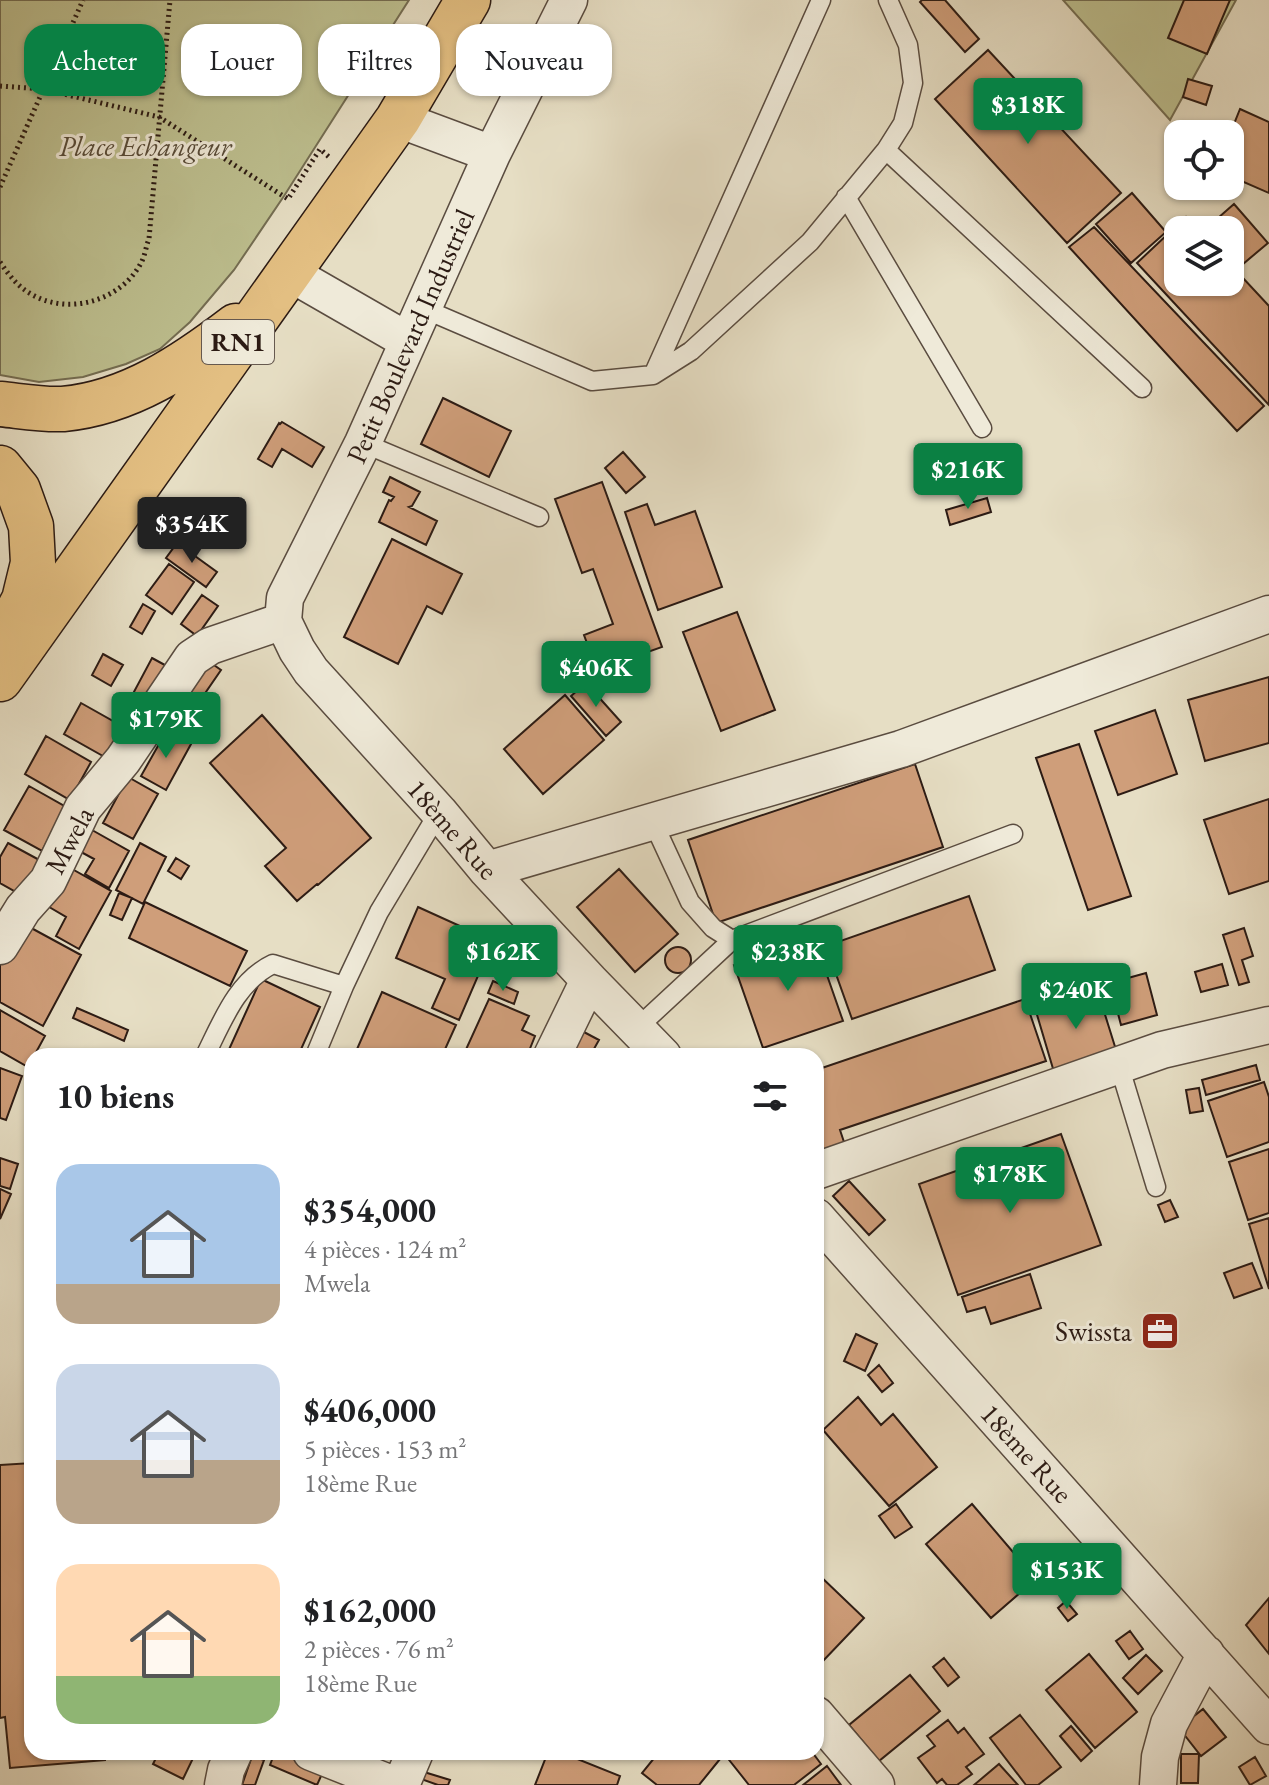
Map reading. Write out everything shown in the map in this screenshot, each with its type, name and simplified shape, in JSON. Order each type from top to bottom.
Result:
[{"type":"highway","name":"RN1","points":[[0,679],[398,119],[468,0]]},
{"type":"highway","points":[[0,404],[61,409],[135,390],[195,357],[278,287]]},
{"type":"highway","points":[[0,468],[18,490],[31,526],[33,563],[24,600],[0,645]]},
{"type":"street","name":"Petit Boulevard Industriel","points":[[283,621],[285,598],[363,443],[492,154],[569,0]]},
{"type":"street","points":[[398,119],[492,154]]},
{"type":"street","points":[[278,287],[408,341]]},
{"type":"street","points":[[487,870],[901,749],[1269,614]]},
{"type":"street","name":"18ème Rue","points":[[283,621],[311,671],[439,812],[487,870],[655,1048]]},
{"type":"street","name":"Mwela","points":[[0,946],[23,909],[48,881],[83,808],[123,760],[192,658],[210,646],[283,621]]},
{"type":"street","points":[[556,1048],[589,980]]},
{"type":"street","points":[[824,1168],[1162,1050],[1269,1025]]},
{"type":"street","name":"18ème Rue","points":[[824,1226],[1269,1726]]},
{"type":"street","points":[[1158,1785],[1160,1757],[1169,1724],[1206,1654]]},
{"type":"street","points":[[824,1724],[876,1785]]},
{"type":"street","points":[[223,1785],[230,1760]]},
{"type":"street","points":[[331,1760],[394,1785]]},
{"type":"street","points":[[401,1785],[412,1760]]},
{"type":"lane","points":[[653,375],[821,0]]},
{"type":"lane","points":[[422,308],[592,381],[653,375],[691,351],[810,242],[886,150],[903,123],[913,83],[908,45],[888,0]]},
{"type":"lane","points":[[886,150],[1142,388]]},
{"type":"lane","points":[[846,197],[982,428]]},
{"type":"lane","points":[[363,443],[539,517]]},
{"type":"lane","points":[[318,1048],[379,912],[439,812]]},
{"type":"lane","points":[[653,822],[690,902],[713,928],[732,940]]},
{"type":"lane","points":[[636,1029],[732,940],[1013,834]]},
{"type":"lane","points":[[209,1048],[237,995],[258,971],[273,964],[344,986]]},
{"type":"lane","points":[[1119,1065],[1156,1187]]},
{"type":"path","points":[[72,24],[83,0]]},
{"type":"path","points":[[0,262],[12,279],[32,294],[55,303],[80,304],[105,297],[125,283],[141,263],[149,239],[170,0]]},
{"type":"path","points":[[0,86],[24,88]]},
{"type":"path","points":[[0,187],[40,96]]},
{"type":"path","points":[[72,96],[159,117],[288,199],[320,149],[355,179]]},
{"type":"green space","name":"Place Echangeur","points":[[0,0],[409,0],[394,24],[318,24],[318,96],[348,96],[234,270],[190,322],[160,349],[126,364],[83,377],[39,382],[0,375]]},
{"type":"green space","points":[[1063,0],[1236,0],[1170,120]]},
{"type":"building","points":[[945,0],[979,39],[965,52],[920,2]]},
{"type":"building","points":[[1184,0],[1230,0],[1207,54],[1168,38]]},
{"type":"building","points":[[988,50],[1121,193],[1067,243],[935,99]]},
{"type":"building","points":[[1188,79],[1212,86],[1206,105],[1183,97]]},
{"type":"building","points":[[1240,109],[1269,122],[1269,193],[1244,182],[1244,120],[1236,120]]},
{"type":"building","points":[[1132,193],[1164,230],[1164,234],[1131,263],[1096,224]]},
{"type":"building","points":[[1234,204],[1268,243],[1244,263],[1244,216],[1220,216]]},
{"type":"building","points":[[1094,227],[1264,406],[1237,431],[1069,247]]},
{"type":"building","points":[[1164,238],[1164,292],[1137,263]]},
{"type":"building","points":[[1244,279],[1269,306],[1269,405],[1168,296],[1244,296]]},
{"type":"building","points":[[443,398],[511,431],[489,477],[421,444]]},
{"type":"building","points":[[282,422],[324,447],[312,467],[282,449],[272,467],[258,459]]},
{"type":"building","points":[[623,452],[645,477],[626,493],[605,468]]},
{"type":"building","points":[[390,477],[420,492],[409,507],[437,521],[426,545],[379,522],[389,500],[394,497],[383,492]]},
{"type":"building","points":[[602,482],[662,647],[597,670],[584,635],[613,624],[593,569],[582,573],[555,499]]},
{"type":"building","points":[[987,498],[991,512],[950,525],[946,510]]},
{"type":"building","points":[[647,504],[655,525],[695,511],[722,587],[658,610],[625,512]]},
{"type":"building","points":[[226,517],[233,523],[219,543],[212,538]]},
{"type":"building","points":[[392,539],[462,574],[442,614],[427,606],[398,664],[344,637]]},
{"type":"building","points":[[177,543],[217,572],[206,587],[166,558]]},
{"type":"building","points":[[169,564],[194,582],[172,614],[146,595]]},
{"type":"building","points":[[202,595],[218,606],[197,636],[181,624]]},
{"type":"building","points":[[143,604],[155,611],[142,634],[130,627]]},
{"type":"building","points":[[737,612],[775,710],[721,731],[683,632]]},
{"type":"building","points":[[103,654],[123,665],[111,686],[92,675]]},
{"type":"building","points":[[201,656],[221,670],[188,718],[168,704]]},
{"type":"building","points":[[152,658],[174,670],[149,715],[128,703]]},
{"type":"building","points":[[1269,677],[1269,743],[1205,761],[1188,700]]},
{"type":"building","points":[[586,683],[621,722],[606,736],[571,696]]},
{"type":"building","points":[[565,695],[604,740],[543,794],[504,749]]},
{"type":"building","points":[[81,703],[127,729],[110,760],[64,734]]},
{"type":"building","points":[[1155,710],[1177,774],[1118,795],[1095,731]]},
{"type":"building","points":[[262,715],[371,838],[297,901],[265,866],[286,848],[210,763]]},
{"type":"building","points":[[167,730],[191,744],[166,790],[141,776]]},
{"type":"building","points":[[46,736],[91,762],[70,800],[25,774]]},
{"type":"building","points":[[1079,744],[1131,896],[1088,910],[1036,758]]},
{"type":"building","points":[[915,764],[943,847],[716,923],[688,840]]},
{"type":"building","points":[[128,777],[158,794],[133,839],[103,823]]},
{"type":"building","points":[[29,786],[66,807],[42,851],[4,830]]},
{"type":"building","points":[[1269,799],[1269,881],[1229,894],[1204,820]]},
{"type":"building","points":[[92,830],[129,851],[109,888],[85,874],[94,859],[81,852]]},
{"type":"building","points":[[8,843],[43,862],[25,897],[0,883],[0,857]]},
{"type":"building","points":[[140,843],[166,857],[143,904],[116,890]]},
{"type":"building","points":[[176,858],[189,866],[181,879],[168,871]]},
{"type":"building","points":[[65,865],[111,891],[79,949],[56,936],[66,917],[44,904]]},
{"type":"building","points":[[619,869],[678,934],[635,972],[577,907]]},
{"type":"building","points":[[119,893],[132,898],[122,920],[110,915]]},
{"type":"building","points":[[969,896],[995,970],[852,1019],[826,946]]},
{"type":"building","points":[[145,902],[247,951],[230,986],[129,938]]},
{"type":"building","points":[[418,907],[493,941],[459,1020],[432,1008],[445,979],[396,958]]},
{"type":"building","points":[[22,923],[81,955],[43,1026],[0,1002],[0,965]]},
{"type":"building","points":[[1244,928],[1253,956],[1242,960],[1249,982],[1239,985],[1223,935]]},
{"type":"building","points":[[814,938],[843,1021],[763,1048],[734,965]]},
{"type":"building","points":[[678,947],[687,951],[691,960],[687,969],[678,973],[669,969],[665,960],[669,951]]},
{"type":"building","points":[[1222,964],[1228,985],[1201,992],[1195,972]]},
{"type":"building","points":[[1146,973],[1157,1015],[1121,1025],[1110,983]]},
{"type":"building","points":[[261,979],[320,1007],[302,1048],[230,1048]]},
{"type":"building","points":[[493,981],[518,992],[514,1004],[488,993]]},
{"type":"building","points":[[1097,989],[1117,1053],[1054,1072],[1035,1008]]},
{"type":"building","points":[[382,992],[456,1025],[446,1048],[358,1048]]},
{"type":"building","points":[[489,999],[529,1016],[522,1030],[535,1036],[530,1048],[467,1048]]},
{"type":"building","points":[[1025,999],[1046,1061],[840,1130],[846,1148],[824,1155],[824,1067]]},
{"type":"building","points":[[77,1008],[128,1030],[124,1041],[73,1018]]},
{"type":"building","points":[[0,1010],[45,1036],[38,1048],[24,1048],[24,1065],[0,1051]]},
{"type":"building","points":[[582,1031],[599,1040],[594,1048],[572,1048]]},
{"type":"building","points":[[1256,1065],[1260,1080],[1206,1095],[1202,1080]]},
{"type":"building","points":[[0,1068],[22,1076],[6,1120],[0,1118]]},
{"type":"building","points":[[1264,1082],[1269,1097],[1269,1142],[1227,1157],[1208,1101]]},
{"type":"building","points":[[1199,1088],[1203,1111],[1190,1113],[1186,1090]]},
{"type":"building","points":[[1061,1134],[1101,1245],[958,1295],[919,1184]]},
{"type":"building","points":[[1269,1149],[1269,1213],[1248,1220],[1229,1162]]},
{"type":"building","points":[[0,1158],[18,1164],[10,1189],[0,1186]]},
{"type":"building","points":[[849,1181],[885,1220],[869,1235],[833,1196]]},
{"type":"building","points":[[0,1189],[11,1194],[0,1219]]},
{"type":"building","points":[[1170,1200],[1178,1217],[1165,1222],[1158,1205]]},
{"type":"building","points":[[1269,1218],[1269,1289],[1249,1224]]},
{"type":"building","points":[[1252,1263],[1262,1288],[1234,1298],[1224,1273]]},
{"type":"building","points":[[1030,1274],[1041,1308],[991,1324],[985,1307],[967,1312],[962,1297]]},
{"type":"building","points":[[856,1334],[877,1344],[865,1371],[844,1361]]},
{"type":"building","points":[[879,1365],[893,1383],[882,1392],[868,1375]]},
{"type":"building","points":[[858,1397],[881,1425],[893,1414],[937,1467],[889,1506],[824,1429]]},
{"type":"building","points":[[24,1464],[24,1760],[105,1760],[10,1768],[5,1717],[0,1718],[0,1465]]},
{"type":"building","points":[[896,1504],[912,1527],[895,1538],[879,1516]]},
{"type":"building","points":[[972,1504],[1036,1579],[991,1618],[926,1544]]},
{"type":"building","points":[[824,1580],[864,1618],[824,1660]]},
{"type":"building","points":[[1269,1598],[1269,1654],[1246,1625]]},
{"type":"building","points":[[1066,1601],[1077,1614],[1068,1621],[1058,1608]]},
{"type":"building","points":[[1130,1631],[1143,1649],[1129,1659],[1116,1641]]},
{"type":"building","points":[[1089,1654],[1137,1712],[1095,1748],[1046,1690]]},
{"type":"building","points":[[1146,1655],[1162,1671],[1138,1694],[1123,1678]]},
{"type":"building","points":[[944,1658],[959,1677],[948,1686],[933,1667]]},
{"type":"building","points":[[910,1675],[940,1711],[879,1761],[849,1725]]},
{"type":"building","points":[[1203,1709],[1226,1737],[1201,1756],[1179,1728]]},
{"type":"building","points":[[1020,1715],[1061,1767],[1038,1785],[1026,1785],[990,1738]]},
{"type":"building","points":[[948,1720],[958,1733],[964,1728],[984,1754],[966,1767],[972,1774],[957,1785],[947,1785],[942,1779],[937,1783],[918,1758],[935,1746],[927,1736]]},
{"type":"building","points":[[1071,1726],[1092,1751],[1081,1761],[1060,1736]]},
{"type":"building","points":[[1181,1754],[1199,1754],[1198,1783],[1181,1783]]},
{"type":"building","points":[[1255,1757],[1266,1776],[1250,1785],[1239,1767]]},
{"type":"building","points":[[155,1760],[192,1760],[183,1779],[153,1764]]},
{"type":"building","points":[[251,1760],[264,1760],[255,1785],[242,1785]]},
{"type":"building","points":[[272,1760],[314,1760],[326,1765],[317,1785],[270,1765]]},
{"type":"building","points":[[545,1760],[580,1760],[620,1776],[617,1785],[535,1785]]},
{"type":"building","points":[[653,1760],[719,1760],[699,1785],[657,1785],[642,1773]]},
{"type":"building","points":[[729,1760],[818,1760],[821,1764],[794,1785],[749,1785]]},
{"type":"building","points":[[999,1764],[1018,1785],[974,1785]]},
{"type":"building","points":[[827,1766],[841,1785],[803,1785]]},
{"type":"building","points":[[424,1772],[450,1780],[448,1785],[421,1779]]},
{"type":"place","name":"Swissta","points":[[1160,1331]]}]
